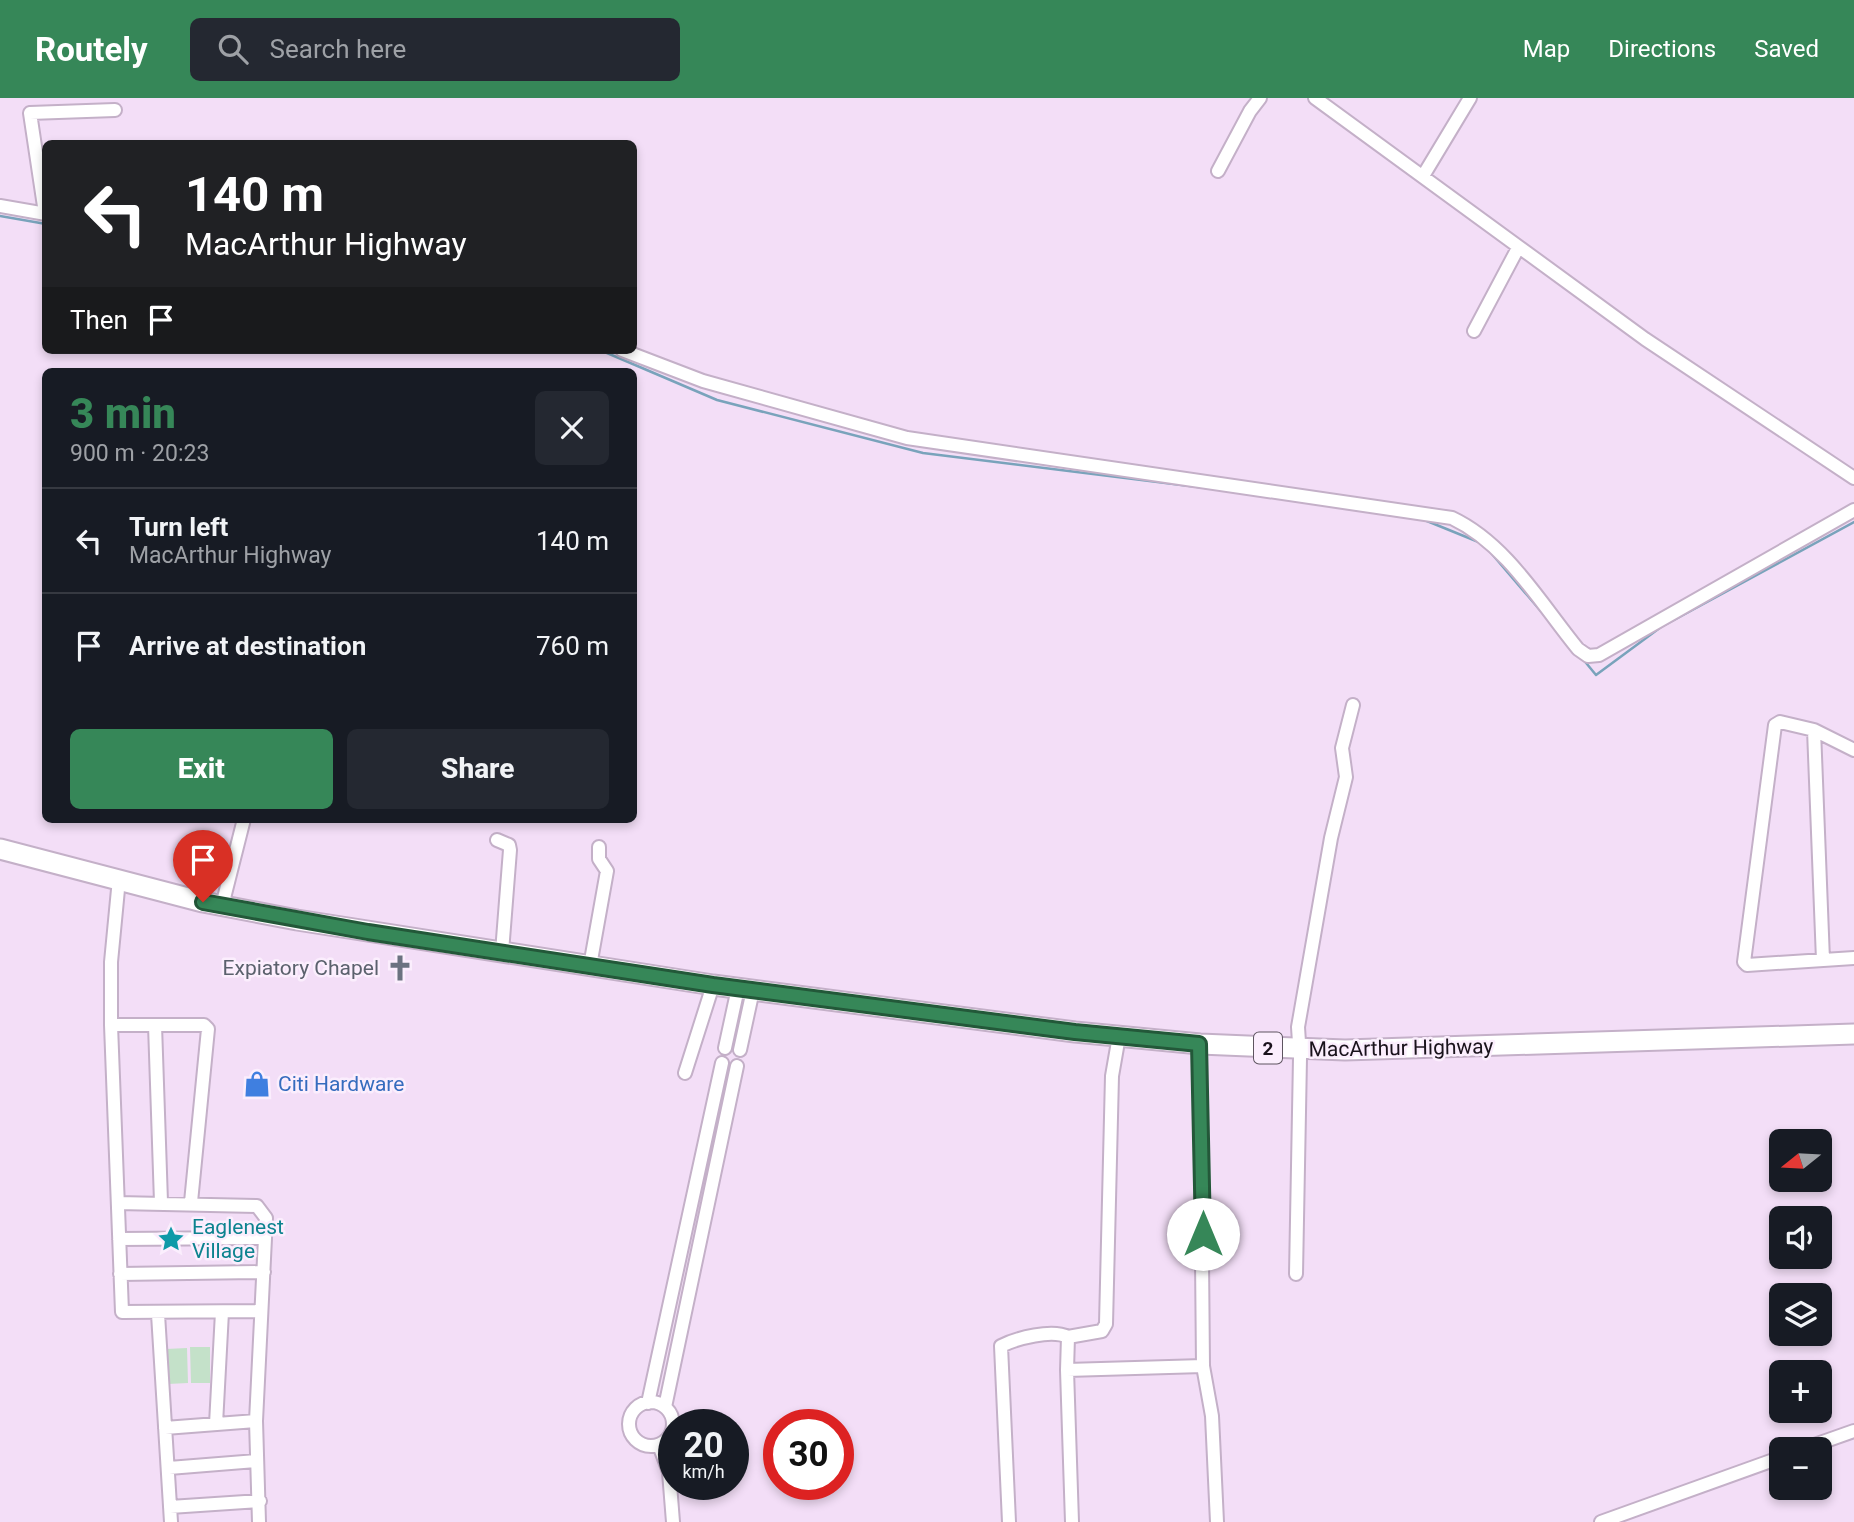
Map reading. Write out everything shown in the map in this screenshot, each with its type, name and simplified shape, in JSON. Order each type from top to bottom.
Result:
[{"type":"highway","name":"MacArthur Highway","points":[[0,849],[222,906],[502,952],[713,985],[1199,1044],[1298,1050],[1459,1049],[1854,1034]]},
{"type":"street","points":[[1218,171],[1250,111],[1260,98]]},
{"type":"street","points":[[1315,98],[1662,351],[1854,478]]},
{"type":"street","points":[[1423,176],[1470,98]]},
{"type":"street","points":[[42,194],[30,113],[115,110]]},
{"type":"street","points":[[0,206],[42,213]]},
{"type":"street","points":[[1474,331],[1518,248]]},
{"type":"street","points":[[632,354],[703,381],[929,442],[1452,518],[1479,534],[1491,546],[1543,603],[1578,649],[1588,656],[1599,655],[1854,510]]},
{"type":"street","points":[[1296,1274],[1298,1027],[1316,920],[1346,777],[1342,748],[1353,705]]},
{"type":"street","points":[[1854,750],[1814,730],[1780,722],[1775,725],[1744,962],[1746,965],[1854,958]]},
{"type":"street","points":[[1814,730],[1823,960]]},
{"type":"street","points":[[222,906],[243,823]]},
{"type":"street","points":[[497,840],[509,845],[510,850],[502,952]]},
{"type":"street","points":[[590,966],[607,871],[599,859],[599,847]]},
{"type":"street","points":[[119,879],[111,962],[111,1025],[122,1312],[158,1314],[261,1311]]},
{"type":"street","points":[[685,1073],[713,985]]},
{"type":"street","points":[[725,1048],[745,989]]},
{"type":"street","points":[[740,1050],[745,989]]},
{"type":"street","points":[[111,1025],[204,1026],[209,1034],[191,1202]]},
{"type":"street","points":[[155,1025],[161,1202]]},
{"type":"street","points":[[1009,1522],[1001,1346],[1032,1338],[1062,1334],[1068,1337],[1102,1331],[1106,1324],[1112,1076],[1119,1036]]},
{"type":"street","points":[[1199,1044],[1203,1366],[1212,1416],[1217,1522]]},
{"type":"street","points":[[648,1403],[722,1063]]},
{"type":"street","points":[[658,1445],[639,1444],[631,1435],[629,1423],[633,1411],[648,1403],[665,1407],[737,1066]]},
{"type":"street","points":[[702,1152],[718,1153]]},
{"type":"street","points":[[118,1203],[191,1202],[257,1206],[266,1218],[256,1421],[259,1522]]},
{"type":"street","points":[[686,1230],[702,1233]]},
{"type":"street","points":[[119,1239],[265,1238]]},
{"type":"street","points":[[120,1274],[264,1272]]},
{"type":"street","points":[[668,1310],[685,1314]]},
{"type":"street","points":[[216,1424],[222,1312]]},
{"type":"street","points":[[158,1314],[171,1522]]},
{"type":"street","points":[[1068,1337],[1072,1522]]},
{"type":"street","points":[[1067,1370],[1203,1366]]},
{"type":"street","points":[[165,1428],[256,1421]]},
{"type":"street","points":[[1832,1439],[1854,1431]]},
{"type":"street","points":[[169,1468],[257,1461]]},
{"type":"street","points":[[1601,1522],[1769,1462]]},
{"type":"street","points":[[671,1500],[673,1522]]},
{"type":"street","points":[[170,1507],[260,1501]]},
{"type":"green space","points":[[190,1347],[210,1347],[210,1383],[191,1383]]},
{"type":"green space","points":[[187,1348],[188,1383],[168,1384],[166,1349]]},
{"type":"waterway","points":[[0,216],[42,223]]},
{"type":"waterway","points":[[609,354],[717,400],[923,453],[1222,490]]},
{"type":"waterway","points":[[1422,519],[1481,543]]},
{"type":"waterway","points":[[1582,658],[1596,675],[1661,627],[1854,522]]},
{"type":"waterway","points":[[1486,547],[1545,616]]},
{"type":"place","name":"Expiatory Chapel","points":[[400,968]]},
{"type":"place","name":"Citi Hardware","points":[[257,1084]]},
{"type":"place","name":"Eaglenest Village","points":[[171,1239]]},
{"type":"route","points":[[203,902],[368,932],[713,985],[1075,1032],[1199,1044],[1203,1234]]}]
